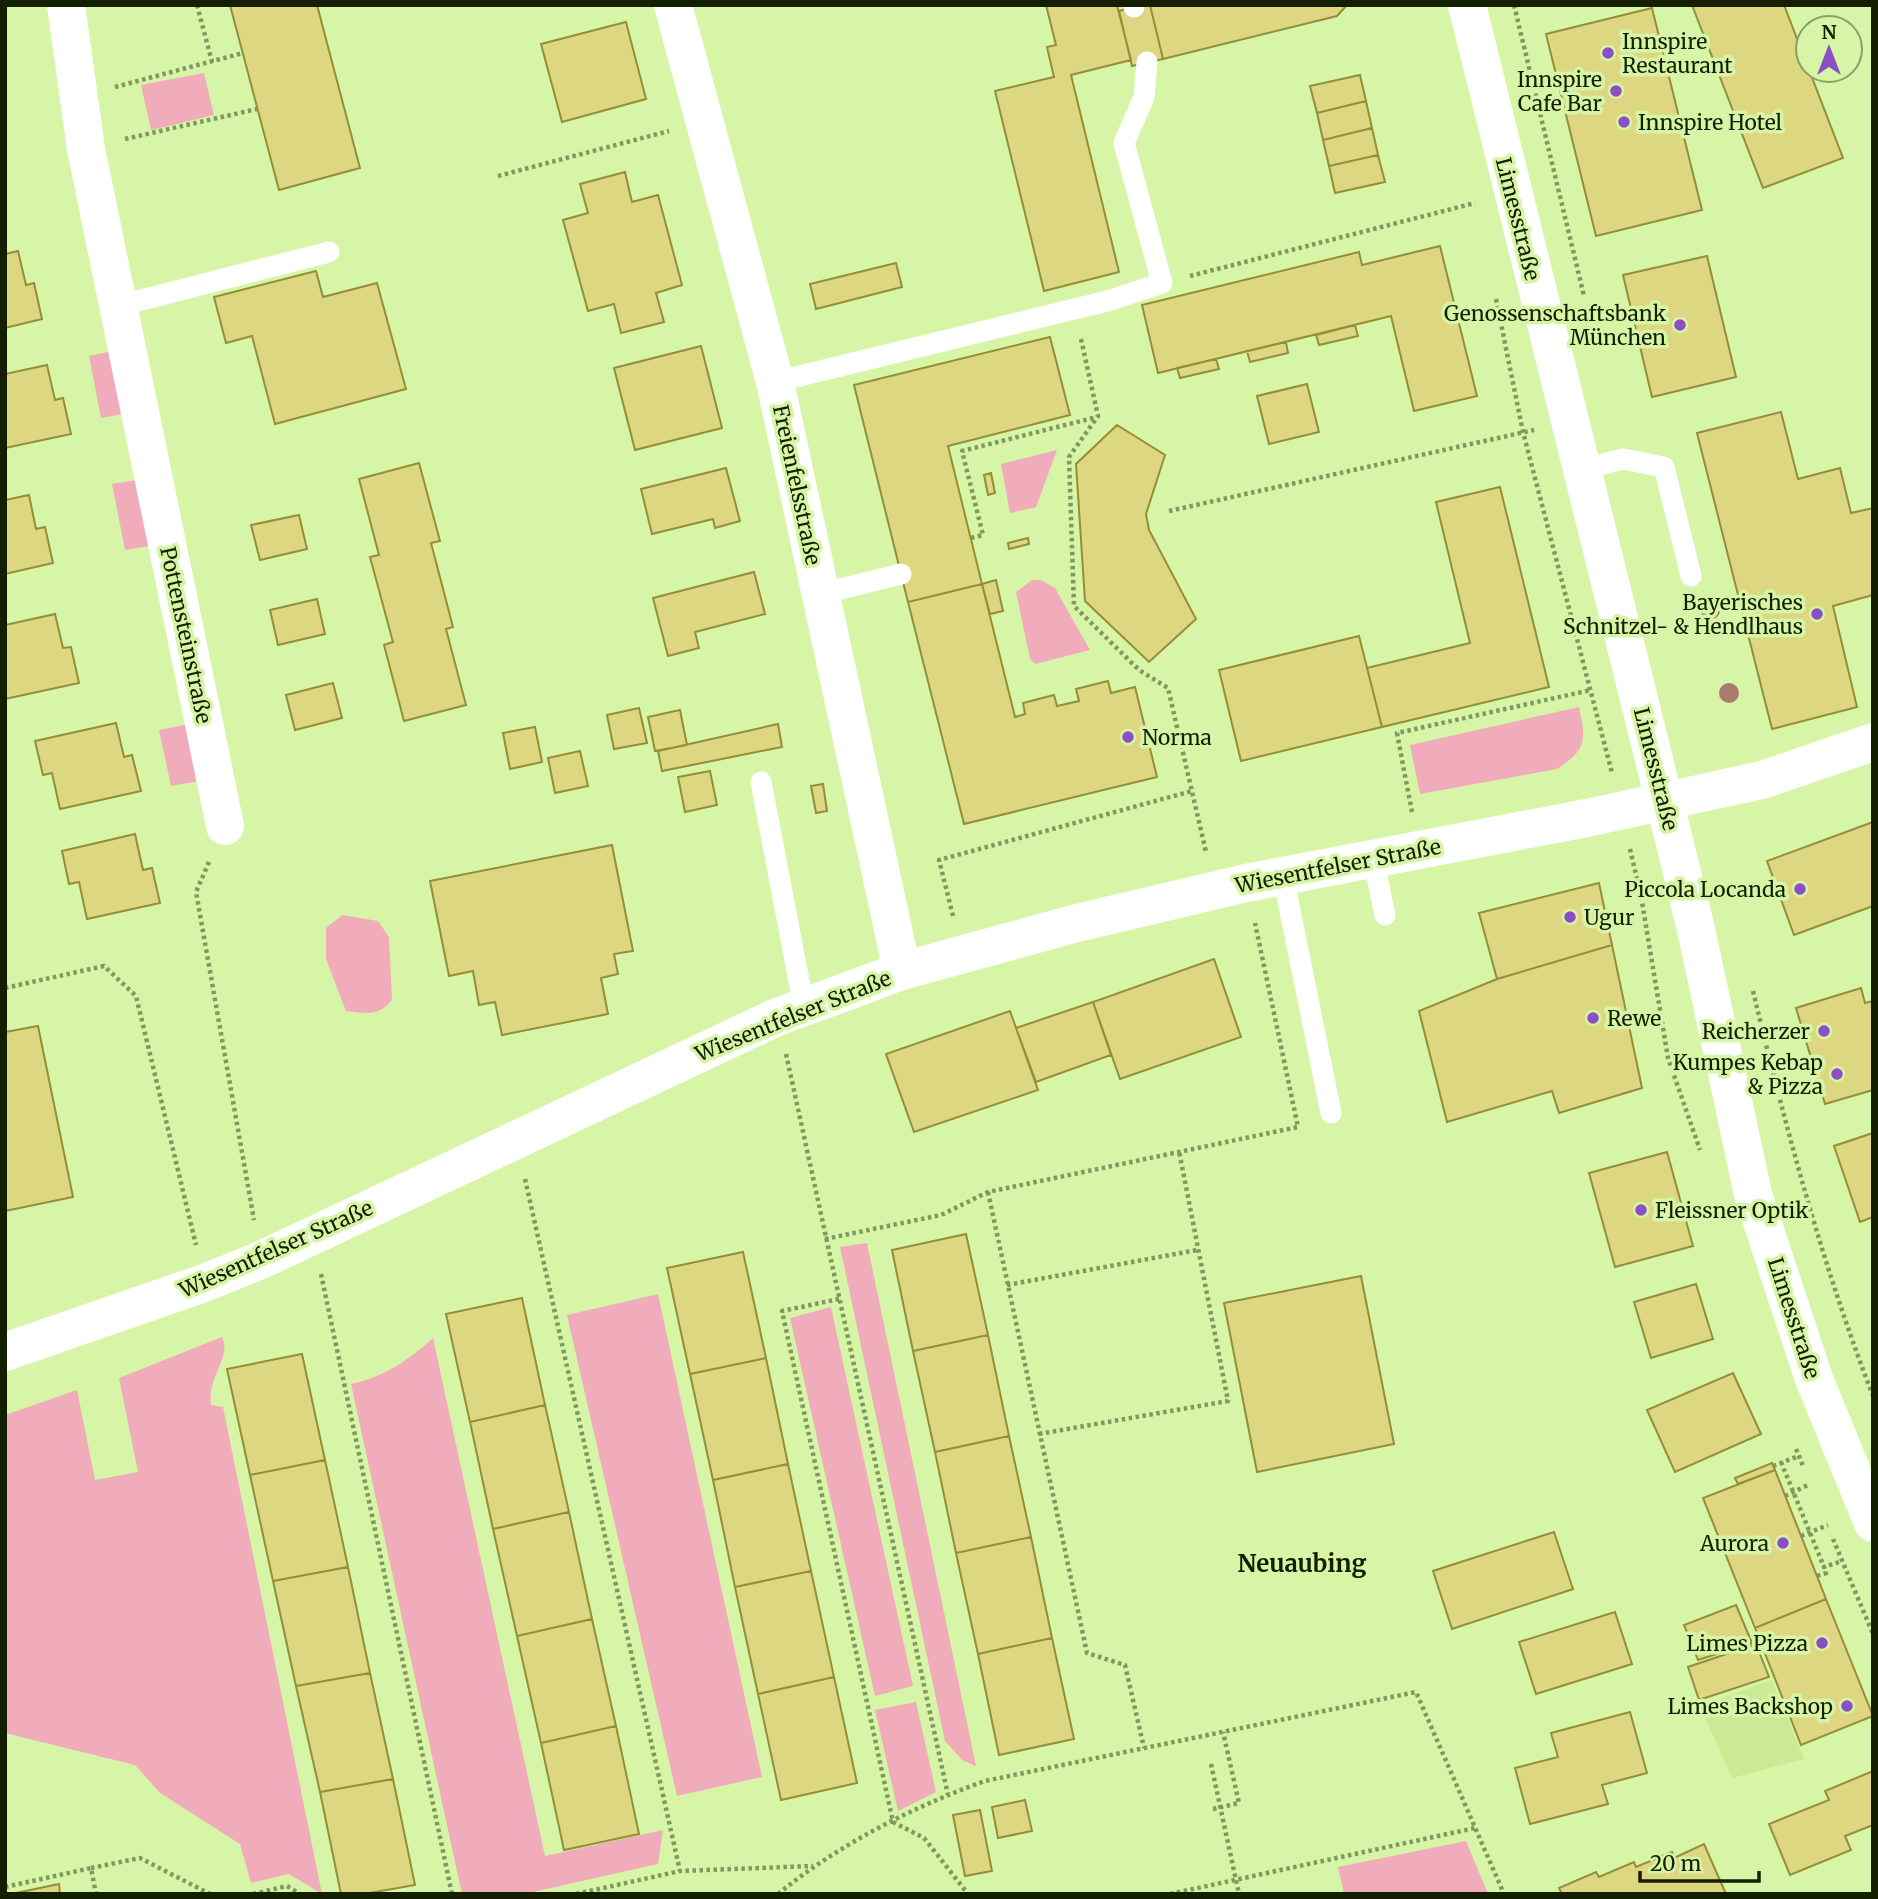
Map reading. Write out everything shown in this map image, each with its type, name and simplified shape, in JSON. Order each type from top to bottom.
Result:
[{"type":"street","name":"Pottensteinstraße","points":[[66,5],[86,149],[225,826]]},
{"type":"street","name":"Freienfelsstraße","points":[[673,5],[775,382],[902,971]]},
{"type":"street","name":"Limesstraße","points":[[1466,5],[1695,925],[1753,1194],[1814,1379],[1873,1523]]},
{"type":"street","name":"Wiesentfelser Straße","points":[[5,1352],[204,1283],[261,1260],[791,1012],[902,971],[1230,887],[1762,780],[1873,743]]},
{"type":"lane","points":[[775,382],[1075,309],[1162,283],[1124,143],[1144,97],[1147,62]]},
{"type":"lane","points":[[118,306],[329,251]]},
{"type":"lane","points":[[1580,470],[1623,459],[1664,467],[1691,576]]},
{"type":"lane","points":[[820,594],[901,574]]},
{"type":"lane","points":[[761,782],[791,1012]]},
{"type":"lane","points":[[1373,859],[1385,915]]},
{"type":"lane","points":[[1283,876],[1331,1113]]},
{"type":"path","points":[[197,5],[212,62]]},
{"type":"path","points":[[77,97],[243,54]]},
{"type":"path","points":[[86,149],[257,109]]},
{"type":"path","points":[[498,176],[673,130]]},
{"type":"path","points":[[1162,283],[1475,203]]},
{"type":"path","points":[[825,1239],[941,1215],[988,1192],[1297,1127],[1230,887],[1192,791],[1168,688],[1139,670],[1074,606],[1069,457],[1098,416],[1075,309]]},
{"type":"path","points":[[971,538],[983,535],[962,451],[1098,416]]},
{"type":"path","points":[[1170,511],[1568,423]]},
{"type":"path","points":[[1421,849],[1397,733],[1591,690]]},
{"type":"path","points":[[962,955],[939,860],[1192,791]]},
{"type":"path","points":[[225,826],[195,892],[261,1260]]},
{"type":"path","points":[[5,988],[104,966],[136,996],[204,1283]]},
{"type":"path","points":[[791,1012],[825,1239],[948,1795]]},
{"type":"path","points":[[516,1139],[680,1871]]},
{"type":"path","points":[[1039,1434],[1228,1401],[1179,1151]]},
{"type":"path","points":[[988,1192],[1087,1653],[1125,1665],[1144,1748]]},
{"type":"path","points":[[313,1235],[452,1894]]},
{"type":"path","points":[[1007,1285],[1198,1250]]},
{"type":"path","points":[[839,1299],[782,1311],[893,1822],[923,1838],[968,1894]]},
{"type":"path","points":[[1773,1466],[1799,1456]]},
{"type":"path","points":[[1781,1462],[1826,1573],[1817,1576]]},
{"type":"path","points":[[1785,1496],[1810,1484]]},
{"type":"path","points":[[1801,1536],[1828,1525]]},
{"type":"path","points":[[1824,1567],[1842,1561]]},
{"type":"path","points":[[778,1894],[813,1866],[893,1822],[948,1795],[985,1781],[1416,1692],[1504,1894]]},
{"type":"path","points":[[1213,1809],[1239,1803],[1223,1732]]},
{"type":"path","points":[[1211,1764],[1239,1894]]},
{"type":"path","points":[[1170,1894],[1475,1828]]},
{"type":"path","points":[[5,1887],[140,1858],[210,1894]]},
{"type":"path","points":[[576,1894],[680,1871],[813,1866]]},
{"type":"path","points":[[90,1868],[96,1894]]},
{"type":"path","points":[[253,1894],[287,1886],[300,1894]]},
{"type":"shaded area","points":[[204,73],[214,115],[151,130],[141,85]]},
{"type":"shaded area","points":[[127,348],[140,411],[101,418],[89,356]]},
{"type":"shaded area","points":[[1057,450],[1036,507],[1010,513],[1001,464]]},
{"type":"shaded area","points":[[137,480],[157,545],[125,550],[112,484]]},
{"type":"shaded area","points":[[1032,580],[1041,580],[1055,588],[1090,650],[1035,664],[1030,659],[1016,592]]},
{"type":"shaded area","points":[[1579,707],[1583,728],[1582,743],[1574,756],[1557,769],[1420,794],[1410,745]]},
{"type":"shaded area","points":[[194,723],[206,780],[171,786],[159,730]]},
{"type":"shaded area","points":[[342,915],[378,921],[389,937],[392,1000],[377,1011],[346,1011],[326,959],[326,928]]},
{"type":"shaded area","points":[[867,1243],[976,1766],[962,1760],[945,1741],[840,1247]]},
{"type":"shaded area","points":[[658,1294],[762,1777],[677,1796],[567,1315]]},
{"type":"shaded area","points":[[831,1307],[913,1686],[875,1696],[790,1318]]},
{"type":"shaded area","points":[[222,1337],[224,1352],[212,1385],[211,1405],[223,1407],[322,1894],[289,1874],[251,1883],[240,1844],[160,1793],[135,1765],[5,1733],[5,1415],[77,1390],[95,1480],[138,1472],[119,1378]]},
{"type":"shaded area","points":[[433,1338],[545,1856],[663,1830],[658,1864],[524,1894],[462,1894],[351,1384],[375,1377],[395,1367]]},
{"type":"shaded area","points":[[1772,1680],[1804,1759],[1732,1778],[1700,1706]]},
{"type":"shaded area","points":[[916,1702],[936,1792],[898,1811],[875,1710]]},
{"type":"shaded area","points":[[1466,1841],[1488,1894],[1344,1894],[1338,1867]]},
{"type":"building","points":[[230,5],[317,5],[360,168],[279,190]]},
{"type":"building","points":[[1046,5],[1117,5],[1131,60],[1071,75],[1119,272],[1044,291],[995,91],[1054,77],[1047,47],[1056,45]]},
{"type":"building","points":[[1150,5],[1163,59],[1132,66],[1119,11]]},
{"type":"building","points":[[1150,5],[1347,5],[1337,16],[1163,59]]},
{"type":"building","points":[[1692,5],[1784,5],[1794,31],[1794,84],[1814,84],[1843,158],[1763,188]]},
{"type":"building","name":"Innspire Hotel","points":[[1652,8],[1702,210],[1596,236],[1546,34]]},
{"type":"building","points":[[626,22],[646,99],[562,122],[541,44]]},
{"type":"building","points":[[1360,75],[1366,101],[1317,113],[1310,86]]},
{"type":"building","points":[[1366,101],[1372,128],[1323,140],[1317,113]]},
{"type":"building","points":[[1372,128],[1378,155],[1329,166],[1323,140]]},
{"type":"building","points":[[1378,155],[1385,182],[1335,193],[1329,166]]},
{"type":"building","points":[[625,172],[632,202],[658,195],[682,285],[656,293],[664,322],[621,333],[614,304],[588,311],[563,220],[588,213],[580,184]]},
{"type":"building","points":[[1440,246],[1477,396],[1414,411],[1391,316],[1158,373],[1142,305],[1359,252],[1362,265]]},
{"type":"building","points":[[18,251],[26,285],[34,283],[42,319],[5,328],[5,254]]},
{"type":"building","points":[[1707,256],[1736,377],[1652,397],[1623,275]]},
{"type":"building","points":[[896,263],[902,287],[816,309],[810,284]]},
{"type":"building","points":[[316,271],[323,297],[377,283],[406,389],[275,424],[252,336],[226,343],[214,297]]},
{"type":"building","points":[[1355,325],[1358,336],[1319,345],[1316,335]]},
{"type":"building","points":[[1050,337],[1070,415],[948,446],[982,584],[908,602],[854,385]]},
{"type":"building","points":[[1286,342],[1288,353],[1250,362],[1247,351]]},
{"type":"building","points":[[701,346],[722,428],[635,450],[614,368]]},
{"type":"building","points":[[1216,359],[1219,369],[1180,378],[1177,368]]},
{"type":"building","points":[[47,365],[55,400],[63,398],[71,434],[5,448],[5,374]]},
{"type":"building","points":[[1307,384],[1319,432],[1269,444],[1257,396]]},
{"type":"building","points":[[1781,412],[1798,479],[1840,468],[1851,513],[1873,508],[1873,595],[1833,606],[1857,707],[1772,729],[1697,433]]},
{"type":"building","points":[[1117,425],[1165,455],[1146,514],[1149,530],[1196,619],[1149,662],[1085,601],[1076,464]]},
{"type":"building","points":[[419,463],[440,541],[431,543],[453,627],[446,629],[466,705],[404,721],[384,645],[393,642],[370,557],[379,555],[359,479]]},
{"type":"building","points":[[726,468],[740,521],[715,528],[713,519],[652,534],[641,489]]},
{"type":"building","points":[[991,473],[995,493],[988,495],[984,475]]},
{"type":"building","points":[[1500,487],[1549,687],[1382,727],[1367,668],[1470,643],[1436,502]]},
{"type":"building","points":[[29,495],[36,529],[45,527],[53,563],[5,574],[5,500]]},
{"type":"building","points":[[299,515],[307,549],[260,560],[251,525]]},
{"type":"building","points":[[1028,538],[1029,544],[1009,549],[1008,543]]},
{"type":"building","points":[[754,572],[765,614],[695,632],[699,648],[668,656],[653,598]]},
{"type":"building","points":[[996,580],[1003,611],[990,614],[982,584]]},
{"type":"building","points":[[982,584],[1015,717],[1025,714],[1023,703],[1054,695],[1057,706],[1079,701],[1076,689],[1108,681],[1111,693],[1135,687],[1157,777],[964,824],[908,602]]},
{"type":"building","points":[[317,599],[325,634],[278,645],[270,610]]},
{"type":"building","points":[[55,614],[63,648],[71,647],[79,683],[5,699],[5,625]]},
{"type":"building","points":[[1359,636],[1382,727],[1241,761],[1219,670]]},
{"type":"building","points":[[333,683],[342,718],[295,730],[286,695]]},
{"type":"building","points":[[639,708],[647,743],[614,749],[607,715]]},
{"type":"building","points":[[680,710],[687,745],[655,751],[648,717]]},
{"type":"building","points":[[116,723],[124,757],[132,755],[141,791],[60,809],[52,773],[43,775],[35,741]]},
{"type":"building","points":[[778,724],[782,747],[662,771],[658,751]]},
{"type":"building","points":[[535,727],[542,762],[510,769],[503,733]]},
{"type":"building","points":[[580,751],[588,786],[555,793],[548,758]]},
{"type":"building","points":[[710,771],[717,805],[685,812],[678,777]]},
{"type":"building","points":[[823,784],[827,811],[816,813],[811,786]]},
{"type":"building","points":[[1873,822],[1873,906],[1794,935],[1767,861]]},
{"type":"building","points":[[135,834],[143,870],[152,868],[160,903],[87,919],[79,882],[69,884],[62,851]]},
{"type":"building","points":[[612,845],[633,951],[614,954],[618,974],[601,978],[608,1014],[502,1035],[495,1002],[479,1005],[473,971],[449,976],[430,881]]},
{"type":"building","points":[[1599,883],[1612,945],[1497,979],[1479,913]]},
{"type":"building","points":[[1612,945],[1642,1088],[1559,1113],[1552,1091],[1447,1122],[1419,1011],[1497,979]]},
{"type":"building","points":[[1214,959],[1241,1037],[1120,1079],[1093,1002]]},
{"type":"building","points":[[1861,988],[1865,1003],[1873,1001],[1873,1090],[1825,1104],[1796,1008]]},
{"type":"building","points":[[1093,1002],[1111,1055],[1036,1082],[1016,1028]]},
{"type":"building","points":[[1010,1011],[1038,1090],[914,1132],[886,1054]]},
{"type":"building","points":[[38,1026],[73,1197],[5,1211],[5,1032]]},
{"type":"building","points":[[1873,1133],[1873,1217],[1860,1222],[1834,1146]]},
{"type":"building","name":"Fleissner Optik","points":[[1667,1152],[1693,1246],[1615,1267],[1589,1173]]},
{"type":"building","points":[[966,1234],[988,1335],[913,1351],[892,1250]]},
{"type":"building","points":[[743,1252],[766,1358],[690,1374],[667,1268]]},
{"type":"building","points":[[1361,1276],[1394,1444],[1257,1472],[1224,1303]]},
{"type":"building","points":[[1696,1284],[1713,1339],[1651,1358],[1634,1302]]},
{"type":"building","points":[[522,1298],[545,1405],[470,1422],[446,1314]]},
{"type":"building","points":[[988,1335],[1009,1436],[935,1452],[913,1351]]},
{"type":"building","points":[[302,1354],[325,1460],[250,1475],[227,1369]]},
{"type":"building","points":[[766,1358],[788,1464],[713,1480],[690,1374]]},
{"type":"building","points":[[1733,1373],[1761,1434],[1675,1472],[1647,1410]]},
{"type":"building","points":[[545,1405],[569,1512],[493,1529],[470,1422]]},
{"type":"building","points":[[1009,1436],[1031,1537],[956,1553],[935,1452]]},
{"type":"building","points":[[325,1460],[348,1567],[273,1581],[250,1475]]},
{"type":"building","points":[[1772,1463],[1775,1470],[1738,1484],[1735,1478]]},
{"type":"building","points":[[788,1464],[811,1571],[735,1587],[713,1480]]},
{"type":"building","points":[[1775,1470],[1826,1599],[1755,1628],[1703,1498]]},
{"type":"building","points":[[569,1512],[592,1619],[517,1636],[493,1529]]},
{"type":"building","points":[[1554,1532],[1573,1589],[1452,1629],[1433,1571]]},
{"type":"building","points":[[1031,1537],[1052,1638],[978,1654],[956,1553]]},
{"type":"building","points":[[348,1567],[370,1673],[296,1686],[273,1581]]},
{"type":"building","points":[[811,1571],[834,1677],[758,1694],[735,1587]]},
{"type":"building","points":[[1826,1599],[1873,1716],[1801,1745],[1755,1628]]},
{"type":"building","points":[[1736,1605],[1752,1643],[1698,1660],[1684,1625]]},
{"type":"building","points":[[1615,1612],[1632,1664],[1536,1694],[1519,1642]]},
{"type":"building","points":[[592,1619],[616,1726],[541,1743],[517,1636]]},
{"type":"building","points":[[1052,1638],[1074,1739],[999,1755],[978,1654]]},
{"type":"building","points":[[1756,1644],[1769,1677],[1699,1700],[1688,1667]]},
{"type":"building","points":[[370,1673],[393,1779],[320,1792],[296,1686]]},
{"type":"building","points":[[834,1677],[857,1783],[781,1800],[758,1694]]},
{"type":"building","points":[[1630,1712],[1647,1773],[1602,1785],[1608,1804],[1530,1824],[1515,1768],[1558,1757],[1551,1733]]},
{"type":"building","points":[[616,1726],[639,1834],[564,1850],[541,1743]]},
{"type":"building","points":[[1873,1771],[1873,1825],[1845,1836],[1851,1850],[1790,1875],[1769,1824],[1829,1800],[1825,1791]]},
{"type":"building","points":[[393,1779],[415,1885],[364,1894],[341,1894],[320,1792]]},
{"type":"building","points":[[1025,1800],[1032,1831],[998,1838],[992,1807]]},
{"type":"building","points":[[980,1810],[992,1871],[965,1876],[953,1815]]},
{"type":"building","points":[[1704,1844],[1726,1894],[1562,1894],[1559,1888],[1596,1872],[1599,1877],[1634,1862],[1636,1867],[1672,1852],[1674,1858]]},
{"type":"building","points":[[59,1884],[60,1894],[11,1894]]},
{"type":"place","name":"Innspire Restaurant","points":[[1608,53]]},
{"type":"place","name":"Innspire Cafe Bar","points":[[1616,91]]},
{"type":"place","name":"Innspire Hotel","points":[[1624,122]]},
{"type":"place","name":"Genossenschaftsbank München","points":[[1680,325]]},
{"type":"place","name":"Bayerisches Schnitzel- & Hendlhaus","points":[[1817,614]]},
{"type":"place","name":"Norma","points":[[1128,737]]},
{"type":"place","name":"Piccola Locanda","points":[[1800,889]]},
{"type":"place","name":"Ugur","points":[[1570,917]]},
{"type":"place","name":"Rewe","points":[[1593,1018]]},
{"type":"place","name":"Reicherzer","points":[[1824,1031]]},
{"type":"place","name":"Kumpes Kebap & Pizza","points":[[1837,1074]]},
{"type":"place","name":"Fleissner Optik","points":[[1641,1210]]},
{"type":"place","name":"Aurora","points":[[1783,1543]]},
{"type":"place","name":"Limes Pizza","points":[[1822,1643]]},
{"type":"place","name":"Limes Backshop","points":[[1847,1706]]},
{"type":"district","name":"Neuaubing","points":[[1302,1563]]}]
